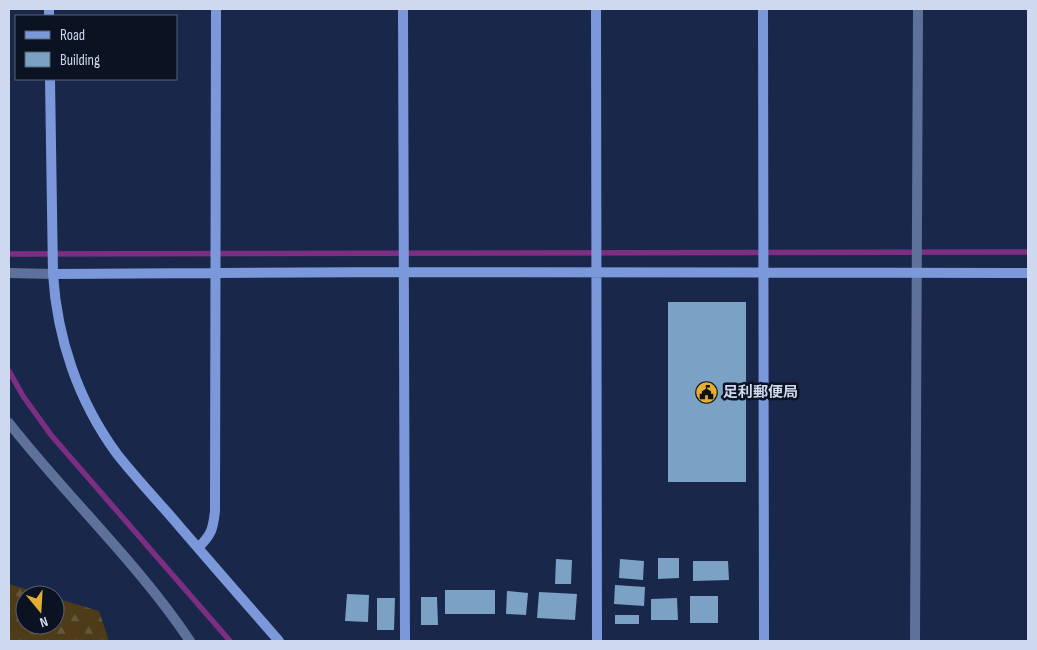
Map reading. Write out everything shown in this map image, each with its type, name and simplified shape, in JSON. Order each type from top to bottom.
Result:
[{"type":"street","points":[[198,548],[208,539],[213,529],[215,511],[216,9]]},
{"type":"street","points":[[403,9],[405,641]]},
{"type":"street","points":[[596,9],[596,641]]},
{"type":"street","points":[[763,9],[764,641]]},
{"type":"street","points":[[915,641],[918,9]]},
{"type":"street","points":[[50,80],[55,300],[64,347],[82,394],[91,413],[117,453],[279,641]]},
{"type":"street","points":[[9,273],[1028,273]]},
{"type":"street","points":[[9,423],[32,453],[170,612],[190,641]]},
{"type":"green space","points":[[9,584],[15,586],[15,635],[65,635],[65,601],[99,611],[109,641],[9,641]]},
{"type":"building","name":"足利郵便局","points":[[668,302],[746,302],[746,482],[668,482]]},
{"type":"building","points":[[658,558],[679,558],[679,578],[658,579]]},
{"type":"building","points":[[556,559],[572,560],[571,584],[555,584]]},
{"type":"building","points":[[620,559],[644,561],[643,580],[619,578]]},
{"type":"building","points":[[693,561],[728,561],[729,580],[693,581]]},
{"type":"building","points":[[615,585],[645,587],[644,606],[614,604]]},
{"type":"building","points":[[445,590],[495,590],[495,614],[445,614]]},
{"type":"building","points":[[507,591],[528,593],[526,615],[506,614]]},
{"type":"building","points":[[539,592],[577,594],[575,620],[537,618]]},
{"type":"building","points":[[347,594],[369,595],[368,622],[345,621]]},
{"type":"building","points":[[690,596],[718,596],[718,623],[690,623]]},
{"type":"building","points":[[421,597],[437,597],[438,625],[421,625]]},
{"type":"building","points":[[377,598],[395,598],[394,630],[377,630]]},
{"type":"building","points":[[677,598],[678,620],[651,620],[651,599]]},
{"type":"building","points":[[615,615],[639,615],[639,624],[615,624]]},
{"type":"waterway","points":[[9,254],[1028,252]]},
{"type":"waterway","points":[[9,371],[23,396],[51,435],[230,641]]},
{"type":"place","name":"足利郵便局","points":[[707,392]]}]
